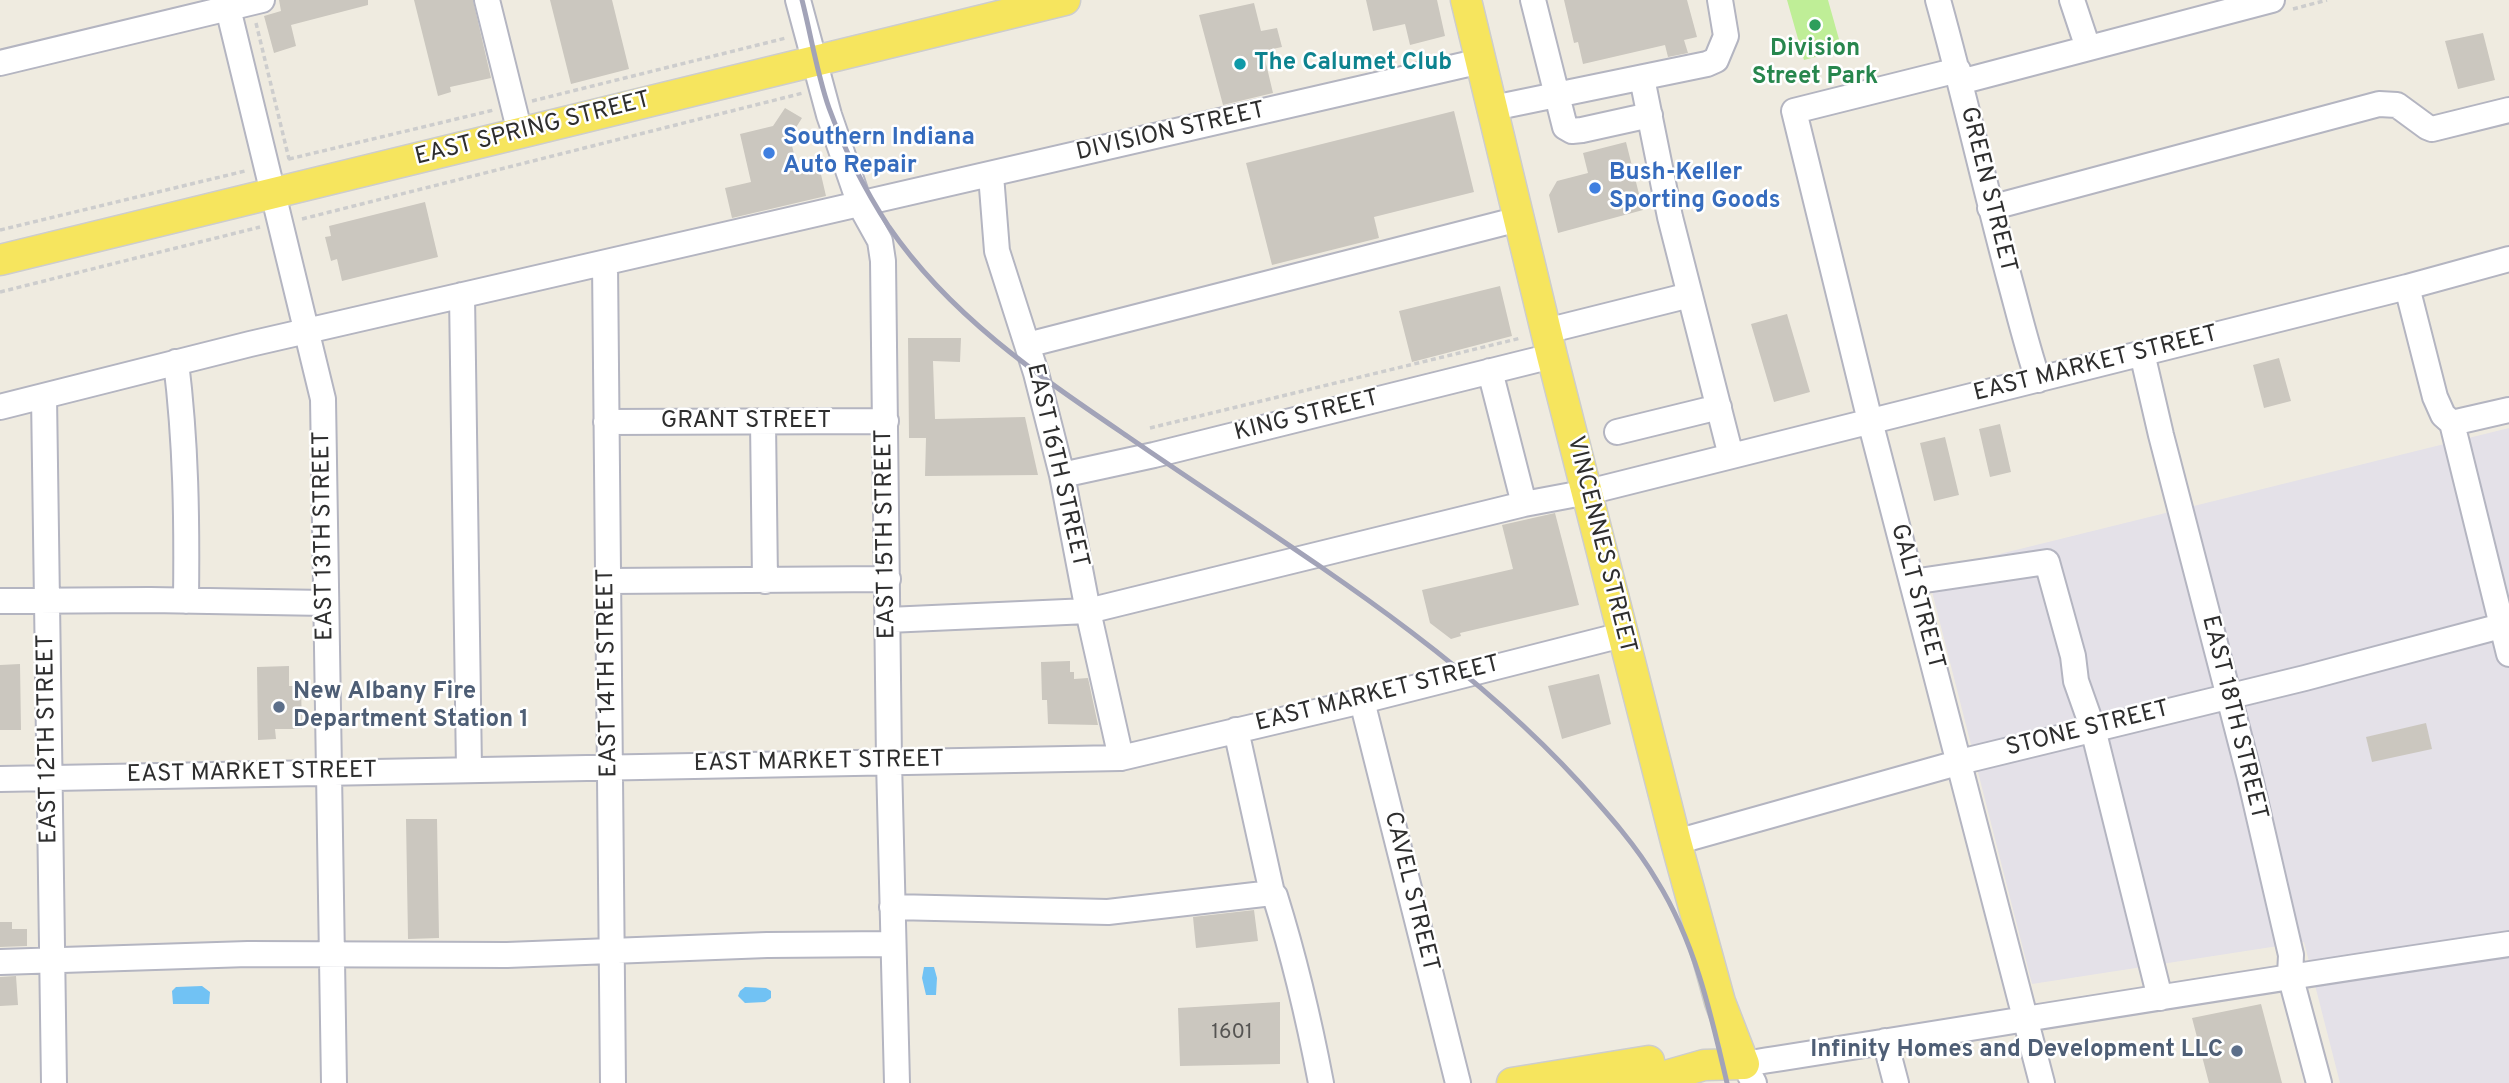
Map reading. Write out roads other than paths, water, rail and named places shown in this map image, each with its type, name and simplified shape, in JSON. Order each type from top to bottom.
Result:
[{"type":"main road","name":"EAST SPRING STREET","points":[[0,260],[272,192],[517,119],[814,62],[1065,0]]},
{"type":"main road","name":"VINCENNES STREET","points":[[1466,0],[1519,219],[1540,342],[1588,492],[1622,635],[1720,1002],[1749,1073]]},
{"type":"main road","points":[[1512,1083],[1669,1058],[1706,1074]]},
{"type":"main road","points":[[1624,1083],[1662,1077],[1749,1073]]},
{"type":"street","points":[[0,63],[227,4],[262,0]]},
{"type":"street","points":[[487,0],[517,119]]},
{"type":"street","name":"EAST 15TH STREET","points":[[798,0],[829,115],[860,205],[880,241],[883,261],[889,761],[897,1083]]},
{"type":"street","points":[[1533,0],[1565,127],[1572,131],[1650,115]]},
{"type":"street","points":[[1493,108],[1716,60],[1726,36],[1720,0]]},
{"type":"street","name":"GREEN STREET","points":[[1938,0],[2024,340],[2038,380]]},
{"type":"street","points":[[2072,0],[2088,48]]},
{"type":"street","points":[[1959,76],[2088,48],[2272,0]]},
{"type":"street","name":"EAST 13TH STREET","points":[[227,4],[323,399],[334,1083]]},
{"type":"street","name":"DIVISION STREET","points":[[0,407],[306,331],[1482,61]]},
{"type":"street","name":"GALT STREET","points":[[1959,76],[1794,111],[1870,421],[2042,1083]]},
{"type":"street","points":[[1642,78],[1670,217],[1731,456]]},
{"type":"street","points":[[1990,208],[2379,104],[2398,105],[2432,129],[2509,110]]},
{"type":"street","name":"EAST 16TH STREET","points":[[991,175],[997,251],[1027,345],[1062,475],[1088,611],[1121,758]]},
{"type":"street","points":[[1027,345],[1519,219]]},
{"type":"street","name":"EAST MARKET STREET","points":[[888,620],[1088,611],[1524,504],[1588,492],[2407,287],[2509,259]]},
{"type":"street","name":"EAST 14TH STREET","points":[[604,263],[613,1083]]},
{"type":"street","points":[[2407,287],[2435,397],[2443,415],[2452,423],[2509,654]]},
{"type":"street","points":[[462,295],[469,769]]},
{"type":"street","name":"KING STREET","points":[[1062,475],[1154,455],[1490,371],[1540,342],[1690,295]]},
{"type":"street","name":"EAST 18TH STREET","points":[[2142,353],[2228,696],[2291,956],[2290,975],[2319,1083]]},
{"type":"street","points":[[176,362],[184,425],[187,498],[186,601]]},
{"type":"street","points":[[1490,371],[1524,504]]},
{"type":"street","name":"EAST 12TH STREET","points":[[44,396],[54,1083]]},
{"type":"street","points":[[1617,432],[1718,407]]},
{"type":"street","points":[[2452,423],[2509,410]]},
{"type":"street","name":"GRANT STREET","points":[[606,422],[886,421]]},
{"type":"street","points":[[763,422],[765,581]]},
{"type":"street","points":[[1912,582],[2047,562],[2160,998]]},
{"type":"street","points":[[608,581],[887,579]]},
{"type":"street","points":[[0,601],[326,603]]},
{"type":"street","name":"STONE STREET","points":[[1676,842],[1959,762],[2501,626]]},
{"type":"street","name":"EAST MARKET STREET","points":[[0,779],[1121,758],[1362,701],[1622,635]]},
{"type":"street","name":"CAVEL STREET","points":[[1362,701],[1458,1083]]},
{"type":"street","points":[[1236,730],[1272,893],[1285,929],[1321,1083]]},
{"type":"street","points":[[892,908],[1108,912],[1272,893]]},
{"type":"street","points":[[1749,1073],[1885,1041],[2290,975],[2509,943]]},
{"type":"street","points":[[0,962],[247,954],[507,955],[767,945],[893,944]]},
{"type":"street","points":[[1885,1041],[1896,1083]]},
{"type":"water","points":[[924,967],[934,967],[937,978],[936,995],[926,995],[922,978]]},
{"type":"water","points":[[202,986],[210,992],[209,1004],[173,1004],[172,991],[176,987]]},
{"type":"water","points":[[745,987],[766,988],[771,991],[771,998],[765,1002],[745,1003],[738,996]]},
{"type":"railway","points":[[802,0],[825,95],[848,154],[889,227],[913,259],[968,316],[1029,367],[1363,597],[1476,684],[1529,731],[1610,817],[1649,868],[1670,904],[1700,979],[1727,1083]]},
{"type":"place","name":"Division Street Park","points":[[1815,25]]},
{"type":"place","name":"The Calumet Club","points":[[1240,64]]},
{"type":"place","name":"Southern Indiana Auto Repair","points":[[769,153]]},
{"type":"place","name":"Bush-Keller Sporting Goods","points":[[1595,188]]},
{"type":"place","name":"New Albany Fire Department Station 1","points":[[279,707]]},
{"type":"place","name":"Infinity Homes and Development LLC","points":[[2237,1051]]}]
